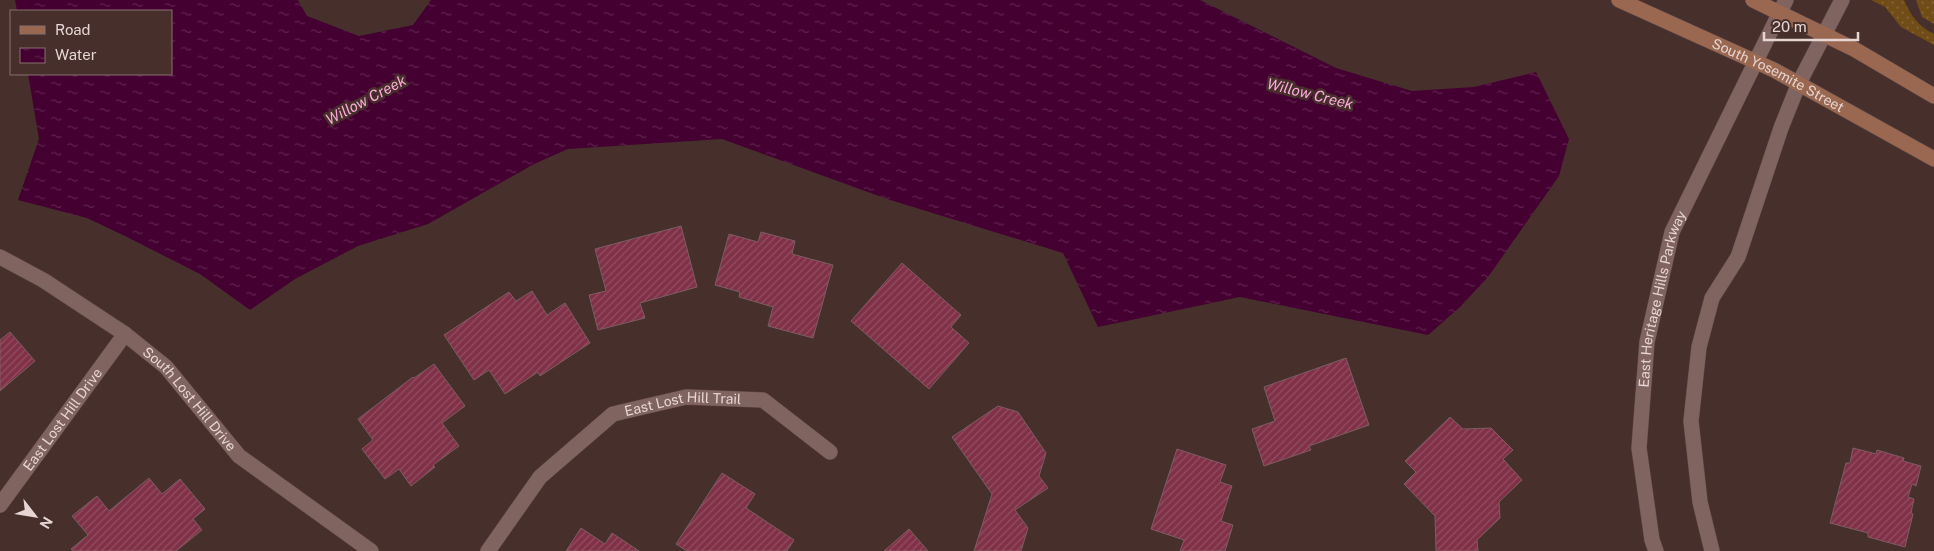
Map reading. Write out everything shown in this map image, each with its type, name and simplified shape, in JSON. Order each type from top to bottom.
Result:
[{"type":"main road","name":"South Yosemite Street","points":[[1619,0],[1755,61],[1934,159]]},
{"type":"main road","points":[[1753,0],[1783,6],[1824,35],[1934,96]]},
{"type":"street","points":[[1712,551],[1700,502],[1691,421],[1699,347],[1712,298],[1738,257],[1781,128],[1799,84],[1842,0]]},
{"type":"street","name":"East Heritage Hills Parkway","points":[[1656,551],[1652,540],[1639,448],[1647,342],[1672,232],[1783,6]]},
{"type":"street","name":"South Lost Hill Drive","points":[[0,257],[43,280],[125,334],[166,367],[239,456],[371,551]]},
{"type":"street","name":"East Lost Hill Drive","points":[[0,505],[125,334]]},
{"type":"street","name":"East Lost Hill Trail","points":[[488,551],[540,477],[613,414],[686,397],[763,400],[830,452]]},
{"type":"shaded area","points":[[1871,0],[1904,0],[1916,20],[1934,34],[1934,45],[1901,27],[1885,7]]},
{"type":"shaded area","points":[[1916,0],[1934,0],[1934,24],[1922,17]]},
{"type":"water","name":"Willow Creek","points":[[15,0],[298,0],[307,16],[359,36],[413,25],[431,0],[1200,0],[1336,68],[1412,91],[1474,87],[1536,72],[1569,139],[1559,176],[1488,277],[1460,307],[1428,335],[1240,297],[1098,327],[1063,253],[887,199],[722,139],[568,149],[534,164],[428,224],[358,246],[295,279],[250,310],[200,274],[125,236],[87,218],[18,200],[39,139],[28,75],[172,75],[172,10],[17,10]]},
{"type":"building","points":[[681,226],[697,287],[640,303],[645,318],[598,330],[589,295],[606,291],[595,249]]},
{"type":"building","points":[[761,232],[795,241],[792,254],[833,265],[813,338],[768,326],[773,307],[739,297],[740,292],[715,285],[729,234],[758,242]]},
{"type":"building","points":[[902,263],[961,315],[951,327],[969,343],[929,389],[851,321]]},
{"type":"building","points":[[532,291],[547,315],[565,303],[590,343],[540,376],[538,372],[505,394],[489,370],[474,380],[444,335],[509,292],[516,301]]},
{"type":"building","points":[[10,332],[35,361],[0,391],[0,340]]},
{"type":"building","points":[[1346,358],[1369,425],[1309,446],[1311,450],[1264,466],[1252,429],[1275,421],[1264,387]]},
{"type":"building","points":[[434,364],[465,406],[442,423],[459,446],[433,465],[435,467],[411,486],[399,469],[385,479],[362,449],[373,440],[358,419],[413,377]]},
{"type":"building","points":[[998,406],[1018,412],[1046,453],[1039,476],[1048,488],[1015,510],[1028,528],[1021,551],[974,551],[992,494],[952,437]]},
{"type":"building","points":[[1450,417],[1463,429],[1491,428],[1513,450],[1503,459],[1522,480],[1499,502],[1500,518],[1477,540],[1478,551],[1436,551],[1435,516],[1404,484],[1416,472],[1405,461]]},
{"type":"building","points":[[1853,448],[1876,454],[1877,450],[1904,458],[1903,461],[1921,466],[1916,486],[1912,484],[1908,497],[1914,499],[1911,513],[1913,514],[1905,547],[1868,537],[1868,533],[1830,523],[1846,463],[1850,463]]},
{"type":"building","points":[[1177,449],[1226,465],[1220,482],[1232,486],[1221,521],[1233,525],[1225,551],[1180,551],[1184,540],[1151,529]]},
{"type":"building","points":[[722,473],[755,494],[746,508],[794,540],[787,551],[687,551],[676,544]]},
{"type":"building","points":[[149,478],[162,494],[180,479],[205,509],[193,519],[202,530],[176,551],[73,551],[71,549],[88,535],[72,516],[97,496],[109,511]]},
{"type":"building","points":[[581,528],[605,544],[612,533],[639,551],[566,551]]},
{"type":"building","points":[[909,529],[928,551],[884,551]]}]
